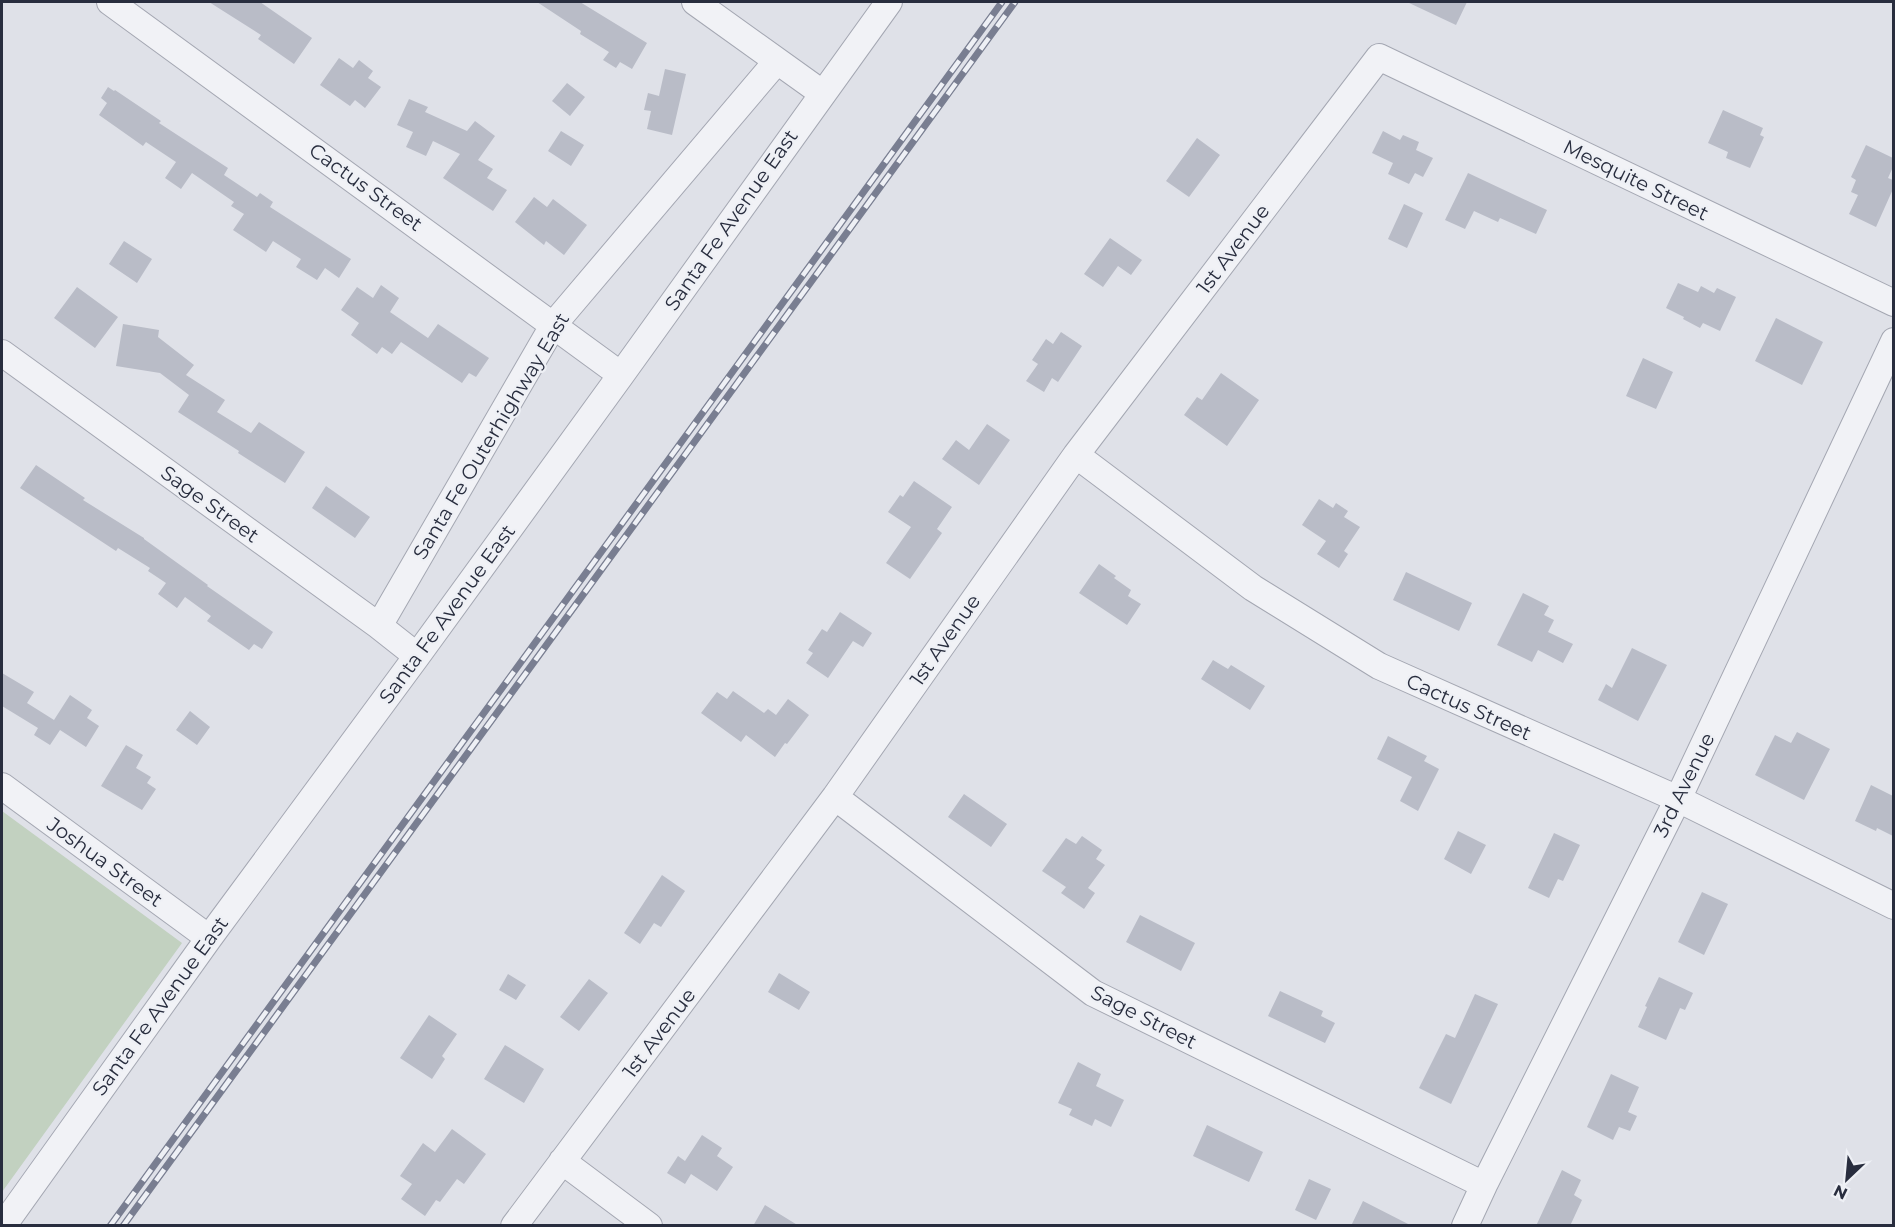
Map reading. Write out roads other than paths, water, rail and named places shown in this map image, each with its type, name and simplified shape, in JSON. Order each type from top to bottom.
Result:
[{"type":"street","name":"Cactus Street","points":[[110,2],[621,375]]},
{"type":"street","points":[[695,2],[822,93]]},
{"type":"street","name":"Santa Fe Avenue East","points":[[3,1226],[209,938],[417,656],[889,2]]},
{"type":"street","name":"Mesquite Street","points":[[1379,57],[1893,303]]},
{"type":"street","name":"1st Avenue","points":[[514,1226],[835,797],[1076,455],[1379,57]]},
{"type":"street","name":"Santa Fe Outerhighway East","points":[[379,626],[554,324],[777,62]]},
{"type":"street","name":"3rd Avenue","points":[[1466,1226],[1484,1185],[1678,799],[1893,341]]},
{"type":"street","name":"Sage Street","points":[[2,353],[379,626],[417,656]]},
{"type":"street","name":"Cactus Street","points":[[1076,455],[1253,588],[1379,666],[1678,799],[1893,906]]},
{"type":"street","name":"Joshua Street","points":[[2,786],[209,938]]},
{"type":"street","name":"Sage Street","points":[[835,797],[1093,993],[1484,1185]]},
{"type":"street","points":[[562,1161],[649,1226]]},
{"type":"railway","points":[[110,1226],[1002,2]]},
{"type":"railway","points":[[123,1226],[1015,2]]}]
